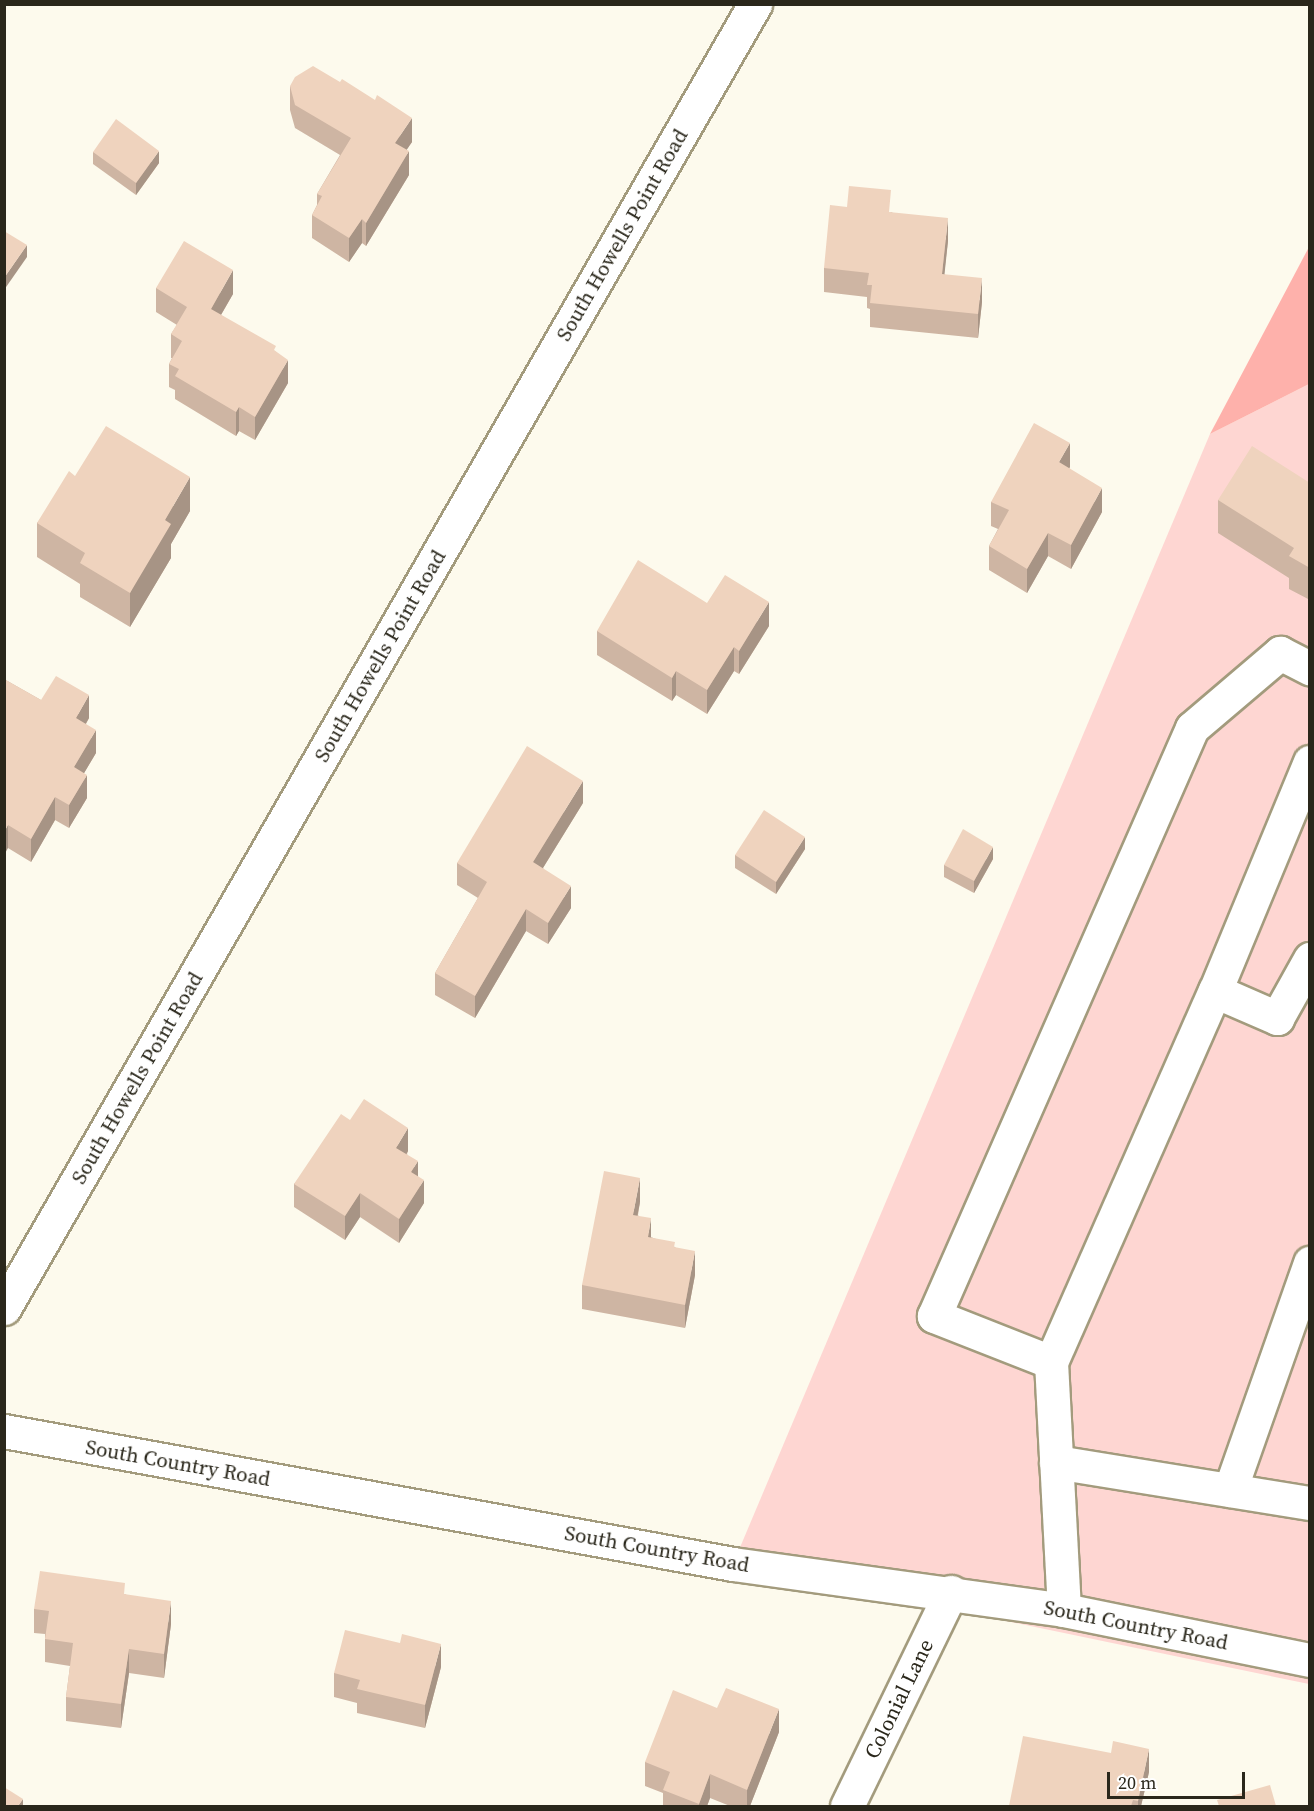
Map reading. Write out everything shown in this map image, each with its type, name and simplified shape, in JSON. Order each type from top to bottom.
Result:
[{"type":"street","name":"South Howells Point Road","points":[[4,1308],[755,4]]},
{"type":"street","points":[[1051,1362],[934,1316],[1191,728],[1280,653],[1310,668]]},
{"type":"street","points":[[1064,1610],[1051,1362],[1215,991],[1310,762]]},
{"type":"street","points":[[1215,991],[1277,1018],[1297,1011],[1310,959]]},
{"type":"street","points":[[1230,1490],[1310,1263]]},
{"type":"street","name":"South Country Road","points":[[4,1431],[733,1564],[1064,1610],[1310,1660]]},
{"type":"street","points":[[1056,1462],[1310,1503]]},
{"type":"street","name":"Colonial Lane","points":[[847,1806],[951,1593]]},
{"type":"shaded area","points":[[1309,247],[1309,384],[1210,434]]},
{"type":"shaded area","points":[[1309,384],[1309,1684],[733,1564],[1210,434]]},
{"type":"building","points":[[313,66],[340,82],[342,79],[375,100],[377,95],[412,118],[395,143],[409,151],[366,223],[362,219],[349,238],[312,215],[322,196],[317,194],[351,138],[295,105],[290,86],[295,77]]},
{"type":"building","points":[[116,119],[159,151],[136,183],[93,152]]},
{"type":"building","points":[[849,186],[891,190],[889,212],[948,218],[942,274],[982,278],[978,314],[870,303],[872,285],[867,285],[869,273],[824,268],[830,205],[847,207]]},
{"type":"building","points":[[4,231],[27,245],[4,278]]},
{"type":"building","points":[[184,241],[233,270],[211,309],[276,346],[274,350],[288,360],[255,417],[239,407],[236,412],[175,376],[179,369],[169,364],[182,341],[171,334],[187,307],[156,288]]},
{"type":"building","points":[[1034,423],[1070,443],[1059,462],[1102,488],[1071,545],[1048,533],[1027,569],[989,546],[1009,510],[991,502]]},
{"type":"building","points":[[106,426],[190,477],[165,520],[171,524],[130,593],[80,563],[85,553],[37,523],[69,471],[75,476]]},
{"type":"building","points":[[1252,446],[1310,483],[1310,568],[1289,556],[1294,548],[1218,500]]},
{"type":"building","points":[[638,560],[707,603],[725,575],[769,602],[739,651],[734,647],[707,690],[676,671],[672,678],[597,631]]},
{"type":"building","points":[[56,676],[89,695],[76,718],[96,730],[74,767],[87,775],[69,805],[55,797],[31,839],[8,825],[4,832],[4,679],[41,700]]},
{"type":"building","points":[[527,746],[583,781],[533,862],[571,886],[548,923],[526,909],[475,996],[435,973],[487,882],[457,863]]},
{"type":"building","points":[[764,810],[805,837],[776,882],[735,855]]},
{"type":"building","points":[[963,829],[993,847],[974,881],[944,865]]},
{"type":"building","points":[[364,1099],[408,1128],[396,1148],[418,1161],[411,1172],[424,1180],[399,1219],[360,1193],[345,1216],[294,1184],[341,1114],[350,1120]]},
{"type":"building","points":[[604,1171],[640,1178],[633,1215],[651,1218],[648,1237],[675,1242],[674,1247],[695,1251],[685,1305],[582,1285]]},
{"type":"building","points":[[40,1571],[125,1583],[124,1594],[171,1601],[164,1654],[129,1649],[121,1704],[66,1697],[73,1643],[45,1639],[49,1611],[34,1609]]},
{"type":"building","points":[[345,1630],[400,1643],[402,1634],[441,1644],[425,1705],[357,1689],[360,1680],[334,1673]]},
{"type":"building","points":[[726,1688],[779,1709],[747,1790],[710,1774],[699,1804],[663,1790],[670,1772],[645,1762],[673,1690],[717,1708]]},
{"type":"building","points":[[1023,1736],[1111,1753],[1113,1741],[1149,1749],[1138,1801],[1133,1800],[1131,1806],[1009,1806]]},
{"type":"building","points":[[1270,1785],[1276,1806],[1219,1806],[1217,1800]]},
{"type":"building","points":[[4,1787],[23,1799],[18,1806],[4,1806]]}]
